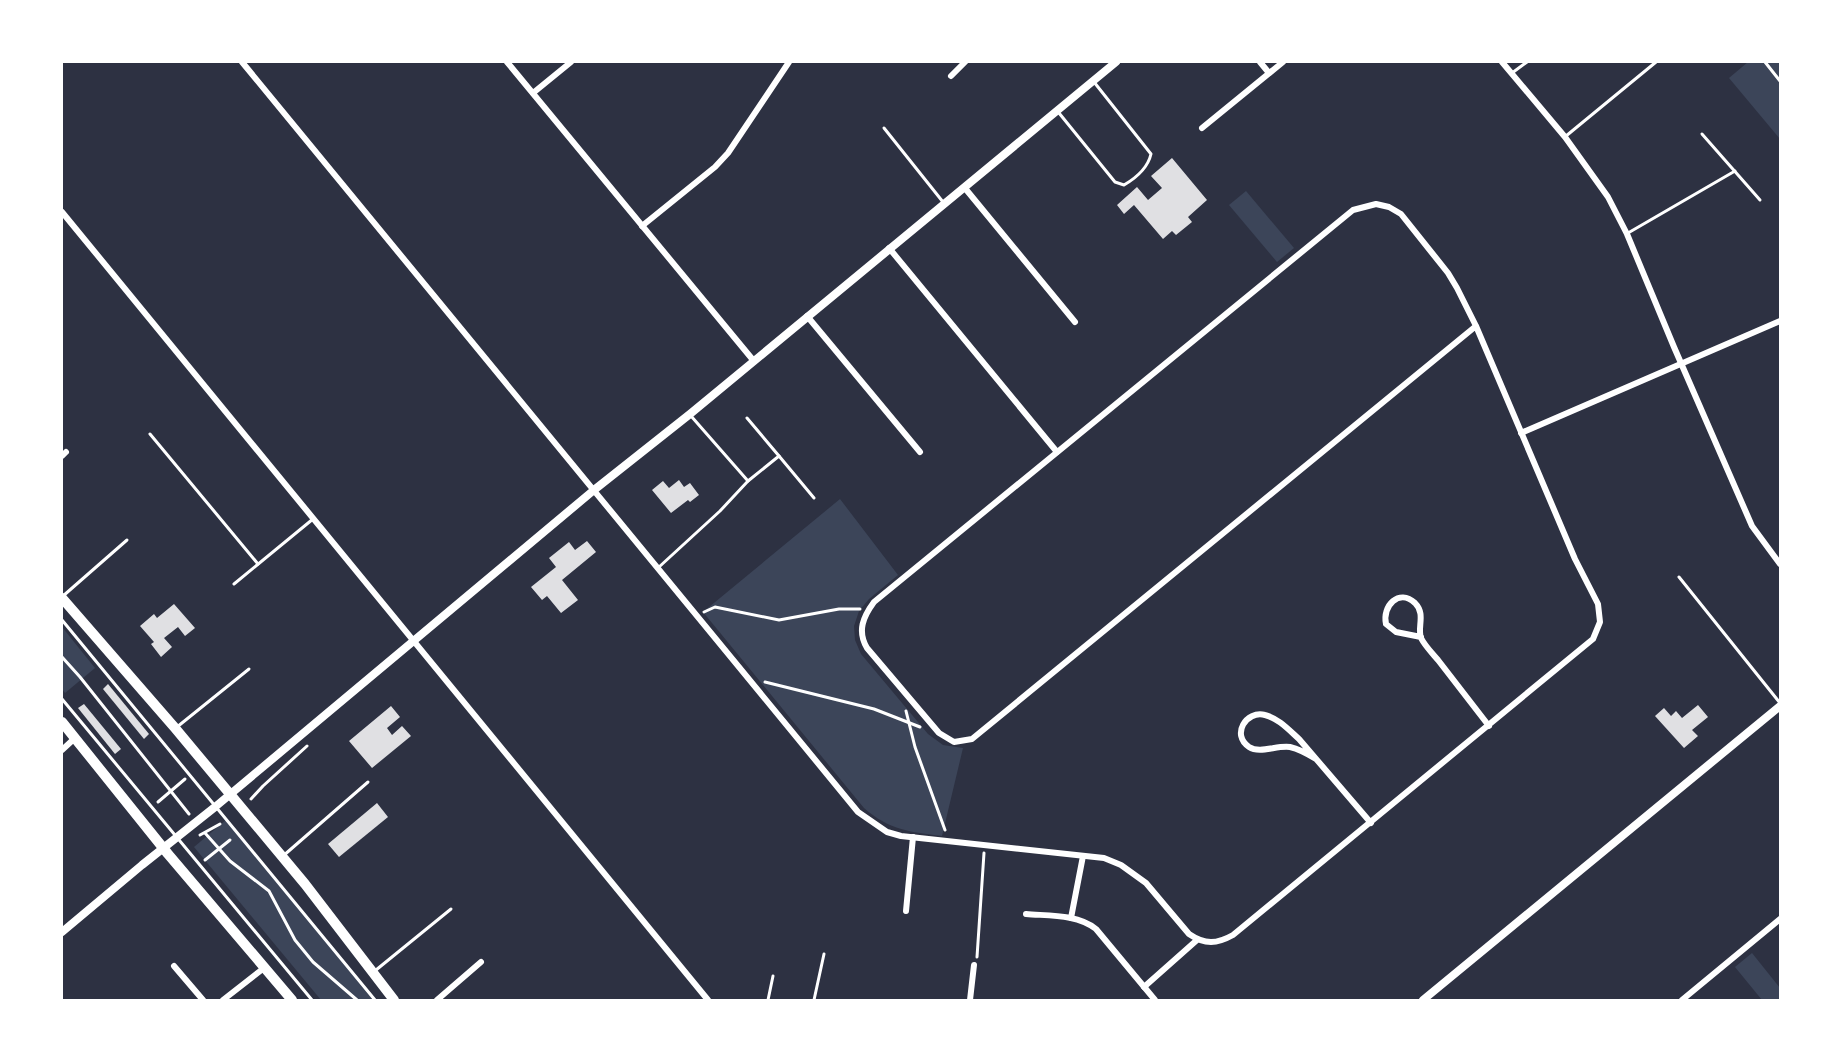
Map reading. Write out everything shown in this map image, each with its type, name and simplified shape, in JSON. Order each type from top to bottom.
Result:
[{"type":"main road","points":[[62,597],[283,856],[394,1000]]},
{"type":"main road","points":[[62,722],[163,848],[292,1000]]},
{"type":"street","points":[[242,62],[858,812],[886,832],[985,846],[1104,858],[1135,874],[1146,883],[1189,934],[1197,940],[1210,943],[1221,942],[1233,935],[1489,726],[1593,639],[1600,622],[1598,604],[1575,559],[1476,326],[1448,273],[1401,214],[1389,207],[1376,204],[1353,210],[874,602],[864,616],[861,624],[864,643],[939,733],[948,740],[960,742],[978,736],[1476,326]]},
{"type":"street","points":[[507,62],[753,360]]},
{"type":"street","points":[[532,93],[571,62]]},
{"type":"street","points":[[642,226],[715,167],[728,153],[789,62]]},
{"type":"street","points":[[951,76],[964,62]]},
{"type":"street","points":[[62,932],[231,794],[412,640],[1116,62]]},
{"type":"street","points":[[1260,62],[1269,73]]},
{"type":"street","points":[[1202,128],[1283,62]]},
{"type":"street","points":[[1502,62],[1565,137],[1608,197],[1627,234],[1752,526],[1780,564]]},
{"type":"street","points":[[964,187],[1075,322]]},
{"type":"street","points":[[62,212],[708,1000]]},
{"type":"street","points":[[889,248],[1057,452]]},
{"type":"street","points":[[807,316],[920,452]]},
{"type":"street","points":[[1521,433],[1780,321]]},
{"type":"street","points":[[1421,637],[1396,632],[1386,624],[1385,610],[1392,600],[1407,598],[1417,605],[1421,617],[1421,637],[1489,726]]},
{"type":"street","points":[[1423,1000],[1780,705]]},
{"type":"street","points":[[1316,759],[1291,747],[1258,750],[1252,748],[1243,741],[1240,735],[1243,725],[1253,716],[1261,714],[1288,728],[1316,759],[1371,823]]},
{"type":"street","points":[[62,750],[75,738]]},
{"type":"street","points":[[906,911],[913,837]]},
{"type":"street","points":[[1071,918],[1083,856]]},
{"type":"street","points":[[1026,914],[1071,918],[1096,928],[1155,1000]]},
{"type":"street","points":[[1682,1000],[1780,919]]},
{"type":"street","points":[[1144,987],[1197,940]]},
{"type":"street","points":[[437,1000],[482,962]]},
{"type":"street","points":[[970,1000],[975,965]]},
{"type":"street","points":[[174,966],[202,1000]]},
{"type":"street","points":[[222,1000],[264,968]]},
{"type":"lane","points":[[1512,73],[1527,62]]},
{"type":"lane","points":[[1565,137],[1656,62]]},
{"type":"lane","points":[[1057,110],[1115,182],[1124,185],[1129,182],[1146,167],[1151,154],[1093,80]]},
{"type":"lane","points":[[884,128],[944,203]]},
{"type":"lane","points":[[1702,134],[1760,200]]},
{"type":"lane","points":[[1627,234],[1735,171]]},
{"type":"lane","points":[[690,414],[748,481]]},
{"type":"lane","points":[[747,418],[814,498]]},
{"type":"lane","points":[[150,434],[258,564]]},
{"type":"lane","points":[[659,568],[720,511],[748,481],[779,456]]},
{"type":"lane","points":[[234,584],[313,519]]},
{"type":"lane","points":[[62,597],[127,540]]},
{"type":"lane","points":[[1679,578],[1780,705]]},
{"type":"lane","points":[[62,620],[375,1000]]},
{"type":"lane","points":[[175,728],[249,669]]},
{"type":"lane","points":[[62,699],[312,1000]]},
{"type":"lane","points":[[283,856],[368,782]]},
{"type":"lane","points":[[373,973],[452,909]]},
{"type":"lane","points":[[814,1000],[824,954]]},
{"type":"lane","points":[[768,1000],[773,976]]},
{"type":"path","points":[[1765,62],[1780,81]]},
{"type":"path","points":[[697,615],[715,607],[779,620],[839,609],[870,608]]},
{"type":"path","points":[[62,657],[185,808]]},
{"type":"path","points":[[756,687],[764,682],[874,709],[939,733]]},
{"type":"path","points":[[914,704],[906,711],[945,830],[944,841]]},
{"type":"path","points":[[157,803],[186,778]]},
{"type":"path","points":[[207,835],[219,849],[268,891],[295,939],[313,962],[357,1000]]},
{"type":"path","points":[[204,861],[230,840]]},
{"type":"path","points":[[975,965],[978,954],[985,846]]},
{"type":"shaded area","points":[[1748,62],[1780,62],[1780,139],[1729,78]]},
{"type":"shaded area","points":[[1246,191],[1294,248],[1277,262],[1229,205]]},
{"type":"shaded area","points":[[840,499],[898,575],[869,599],[859,611],[854,626],[855,640],[861,654],[928,734],[943,745],[963,748],[942,836],[900,829],[882,821],[864,808],[703,612]]},
{"type":"shaded area","points":[[62,627],[95,668],[65,693],[62,689]]},
{"type":"shaded area","points":[[226,820],[373,1000],[321,1000],[194,847]]},
{"type":"shaded area","points":[[1752,953],[1780,988],[1780,1000],[1762,1000],[1735,967]]},
{"type":"building","points":[[1172,158],[1207,200],[1188,217],[1192,222],[1176,235],[1172,231],[1163,239],[1134,205],[1124,214],[1117,205],[1137,187],[1148,200],[1162,188],[1151,176]]},
{"type":"building","points":[[679,480],[684,487],[690,483],[699,495],[671,513],[652,490],[663,481],[669,488]]},
{"type":"building","points":[[587,541],[596,552],[562,580],[578,600],[561,613],[547,596],[542,600],[531,587],[556,567],[549,558],[569,542],[575,550]]},
{"type":"building","points":[[174,604],[195,628],[185,636],[178,627],[164,638],[172,647],[161,657],[151,644],[154,642],[140,626],[154,614],[157,618]]},
{"type":"building","points":[[108,684],[149,734],[144,739],[103,689]]},
{"type":"building","points":[[84,704],[121,749],[115,754],[78,708]]},
{"type":"building","points":[[1698,705],[1708,717],[1692,730],[1698,736],[1684,748],[1655,716],[1664,708],[1671,716],[1676,711],[1682,718]]},
{"type":"building","points":[[391,706],[400,717],[387,728],[392,735],[402,726],[411,736],[372,768],[349,741]]},
{"type":"building","points":[[377,803],[388,817],[339,857],[328,844]]}]
